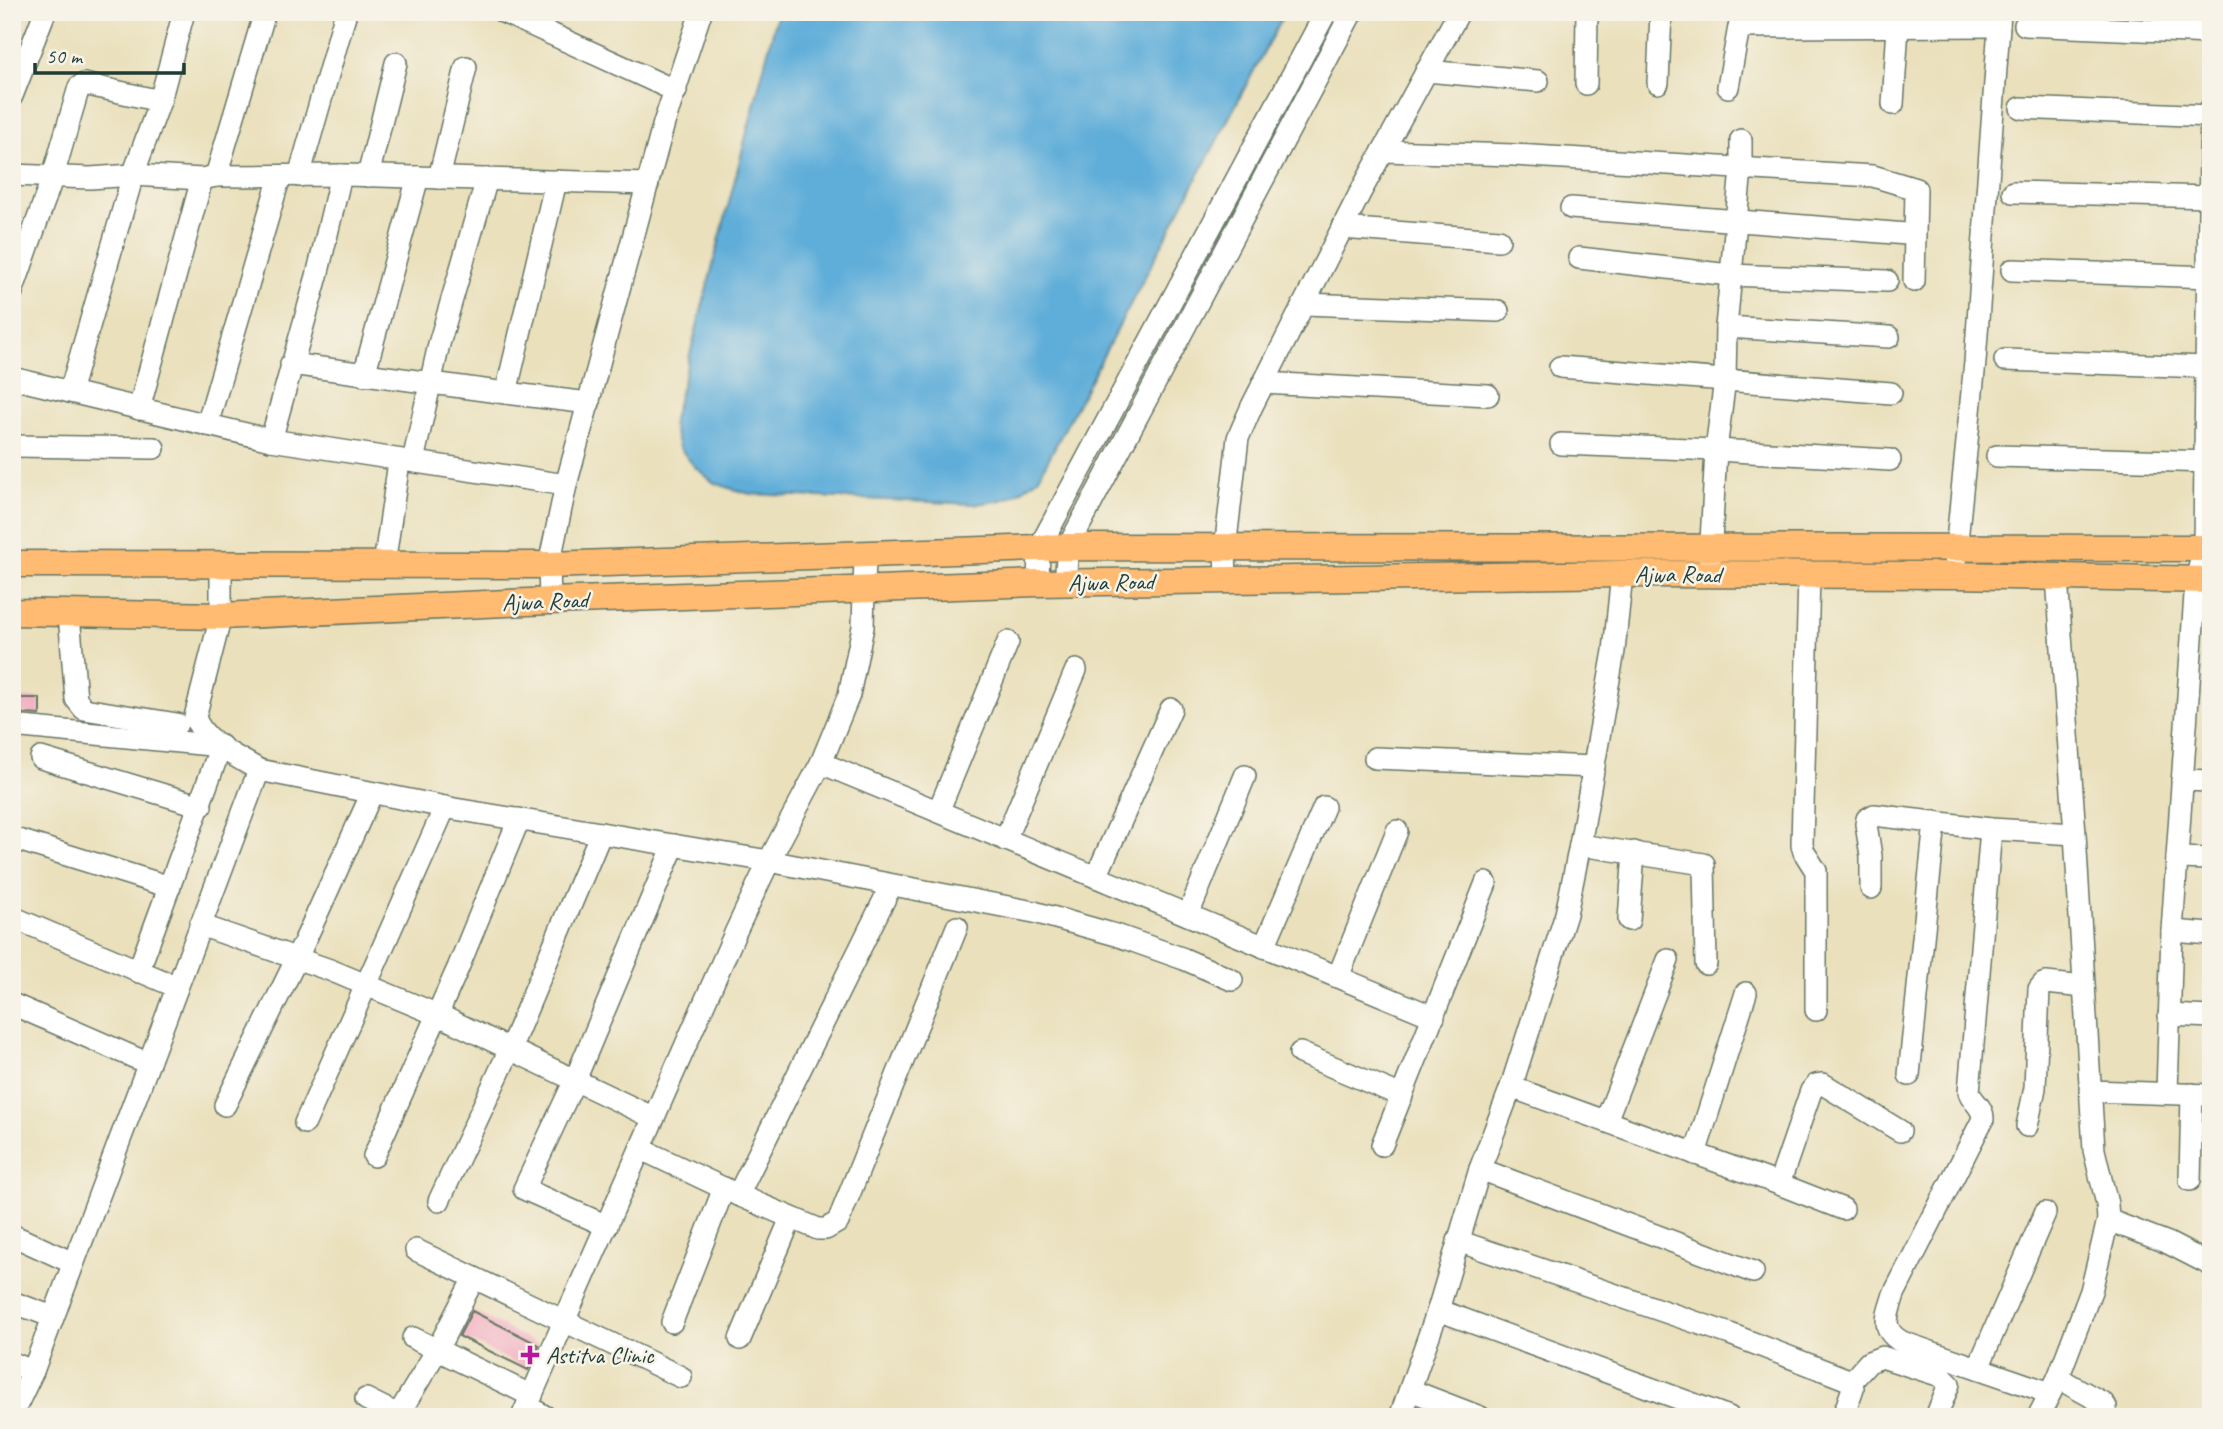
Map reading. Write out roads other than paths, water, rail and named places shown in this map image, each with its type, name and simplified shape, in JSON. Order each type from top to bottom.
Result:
[{"type":"main road","name":"Ajwa Road","points":[[12,564],[549,565],[1068,547],[1710,561],[1956,548],[2208,548]]},
{"type":"main road","name":"Ajwa Road","points":[[12,612],[221,616],[1065,582],[1622,574],[1710,561],[1809,575],[2204,580]]},
{"type":"street","points":[[12,96],[45,12]]},
{"type":"street","points":[[69,392],[133,175],[160,101],[184,12]]},
{"type":"street","points":[[139,408],[209,178],[265,12]]},
{"type":"street","points":[[206,425],[346,12]]},
{"type":"street","points":[[503,12],[677,91]]},
{"type":"street","points":[[550,601],[549,565],[566,485],[664,123],[677,91],[701,12]]},
{"type":"street","points":[[1038,583],[1040,548],[1326,12]]},
{"type":"street","points":[[1065,582],[1068,547],[1352,12]]},
{"type":"street","points":[[1226,580],[1225,549],[1238,438],[1342,228],[1459,12]]},
{"type":"street","points":[[1586,84],[1587,12]]},
{"type":"street","points":[[1658,83],[1661,12]]},
{"type":"street","points":[[1728,87],[1739,27],[1898,27],[1999,19],[1975,362],[1954,575]]},
{"type":"street","points":[[2025,25],[2211,33]]},
{"type":"street","points":[[1893,104],[1898,27]]},
{"type":"street","points":[[368,176],[396,63]]},
{"type":"street","points":[[364,375],[466,67]]},
{"type":"street","points":[[1426,71],[1538,81]]},
{"type":"street","points":[[12,292],[53,176],[79,88],[84,84],[160,101]]},
{"type":"street","points":[[2021,108],[2211,116]]},
{"type":"street","points":[[2167,1093],[2172,931],[2182,780],[2208,548],[2211,108]]},
{"type":"street","points":[[1710,561],[1716,450],[1725,379],[1741,140]]},
{"type":"street","points":[[1383,151],[1514,155],[1873,176],[1916,189],[1914,281]]},
{"type":"street","points":[[12,176],[90,178],[133,175],[209,178],[341,175],[648,184]]},
{"type":"street","points":[[271,440],[317,276],[341,175]]},
{"type":"street","points":[[384,565],[406,461],[487,179]]},
{"type":"street","points":[[506,393],[556,181]]},
{"type":"street","points":[[2012,192],[2209,197]]},
{"type":"street","points":[[1571,208],[1907,234]]},
{"type":"street","points":[[1342,228],[1499,240]]},
{"type":"street","points":[[1579,258],[1730,275],[1887,281]]},
{"type":"street","points":[[2012,270],[2209,276]]},
{"type":"street","points":[[1304,304],[1497,311]]},
{"type":"street","points":[[1727,327],[1889,337]]},
{"type":"street","points":[[2005,360],[2208,367]]},
{"type":"street","points":[[291,364],[589,403]]},
{"type":"street","points":[[1560,367],[1891,393]]},
{"type":"street","points":[[12,378],[271,440],[566,485]]},
{"type":"street","points":[[1264,383],[1488,395]]},
{"type":"street","points":[[1561,444],[1890,460]]},
{"type":"street","points":[[12,446],[154,448]]},
{"type":"street","points":[[1997,456],[2208,462]]},
{"type":"street","points":[[527,1406],[736,931],[769,861],[821,764],[849,695],[863,627],[865,554]]},
{"type":"street","points":[[221,565],[221,616],[195,717],[198,728],[260,771],[445,807],[769,861],[1034,912],[1116,935],[1184,959],[1232,980]]},
{"type":"street","points":[[1400,1417],[1438,1310],[1480,1170],[1511,1087],[1566,914],[1614,651],[1622,574]]},
{"type":"street","points":[[1809,575],[1802,845],[1816,871],[1816,1010]]},
{"type":"street","points":[[2038,1417],[2054,1385],[2091,1291],[2108,1220],[2107,1204],[2094,1150],[2057,577]]},
{"type":"street","points":[[69,614],[76,699],[79,704],[85,709],[177,724]]},
{"type":"street","points":[[938,812],[1008,642]]},
{"type":"street","points":[[1005,840],[1076,670]]},
{"type":"street","points":[[1096,877],[1171,709]]},
{"type":"street","points":[[12,726],[221,746]]},
{"type":"street","points":[[138,972],[221,746]]},
{"type":"street","points":[[41,758],[201,806]]},
{"type":"street","points":[[1375,758],[1594,767]]},
{"type":"street","points":[[821,764],[1434,1017]]},
{"type":"street","points":[[12,1415],[33,1371],[147,1063],[260,771]]},
{"type":"street","points":[[1188,915],[1245,775]]},
{"type":"street","points":[[2182,780],[2211,781]]},
{"type":"street","points":[[225,1105],[297,958],[372,793]]},
{"type":"street","points":[[305,1123],[445,807]]},
{"type":"street","points":[[1264,947],[1324,807]]},
{"type":"street","points":[[1871,888],[1871,856],[1866,824],[1874,815],[1991,829],[2075,834]]},
{"type":"street","points":[[374,1157],[519,819]]},
{"type":"street","points":[[1909,1075],[1935,822]]},
{"type":"street","points":[[1991,829],[1969,1092],[1971,1098],[1982,1108],[1983,1119],[1894,1294],[1886,1322],[1889,1332],[1902,1342],[1978,1368],[2054,1385],[2103,1403],[2106,1407],[2105,1417]]},
{"type":"street","points":[[1338,977],[1397,831]]},
{"type":"street","points":[[439,1201],[510,1049],[601,833]]},
{"type":"street","points":[[12,838],[170,887]]},
{"type":"street","points":[[607,1226],[524,1189],[575,1080],[674,845]]},
{"type":"street","points":[[1580,845],[1704,864],[1706,964]]},
{"type":"street","points":[[1629,920],[1634,852]]},
{"type":"street","points":[[2177,858],[2211,859]]},
{"type":"street","points":[[1382,1145],[1486,883]]},
{"type":"street","points":[[672,1322],[731,1191],[891,886]]},
{"type":"street","points":[[12,917],[177,987]]},
{"type":"street","points":[[200,925],[297,958],[436,1014],[654,1118]]},
{"type":"street","points":[[641,1149],[791,1218],[826,1229],[838,1222],[957,927]]},
{"type":"street","points":[[2172,931],[2211,934]]},
{"type":"street","points":[[1606,1121],[1668,960]]},
{"type":"street","points":[[2027,1126],[2035,1088],[2040,986],[2084,986]]},
{"type":"street","points":[[1695,1154],[1746,993]]},
{"type":"street","points":[[12,1004],[147,1063]]},
{"type":"street","points":[[2169,1015],[2211,1017]]},
{"type":"street","points":[[1300,1053],[1402,1096]]},
{"type":"street","points":[[1779,1184],[1811,1091],[1816,1085],[1823,1084],[1900,1131]]},
{"type":"street","points":[[1511,1087],[1843,1209]]},
{"type":"street","points":[[2090,1091],[2201,1094],[2190,1180]]},
{"type":"street","points":[[1480,1170],[1753,1272]]},
{"type":"street","points":[[1978,1368],[2045,1213]]},
{"type":"street","points":[[740,1339],[791,1218]]},
{"type":"street","points":[[2108,1220],[2168,1243],[2211,1265]]},
{"type":"street","points":[[12,1235],[73,1263]]},
{"type":"street","points":[[1458,1241],[1730,1334],[1851,1382],[1853,1388],[1843,1417]]},
{"type":"street","points":[[416,1250],[681,1377]]},
{"type":"street","points":[[366,1399],[399,1416],[474,1278]]},
{"type":"street","points":[[12,1302],[53,1317]]},
{"type":"street","points":[[1438,1310],[1729,1417]]},
{"type":"street","points":[[413,1338],[546,1417]]},
{"type":"street","points":[[1851,1382],[1869,1362],[1882,1357],[1941,1376],[1949,1384],[1936,1417]]},
{"type":"street","points":[[12,1363],[33,1371]]},
{"type":"street","points":[[1410,1390],[1480,1417]]},
{"type":"water","points":[[778,12],[1285,12],[1039,477],[1016,494],[994,502],[974,504],[750,494],[713,482],[694,466],[679,447],[672,424]]},
{"type":"place","name":"Astitva Clinic","points":[[530,1355]]}]
